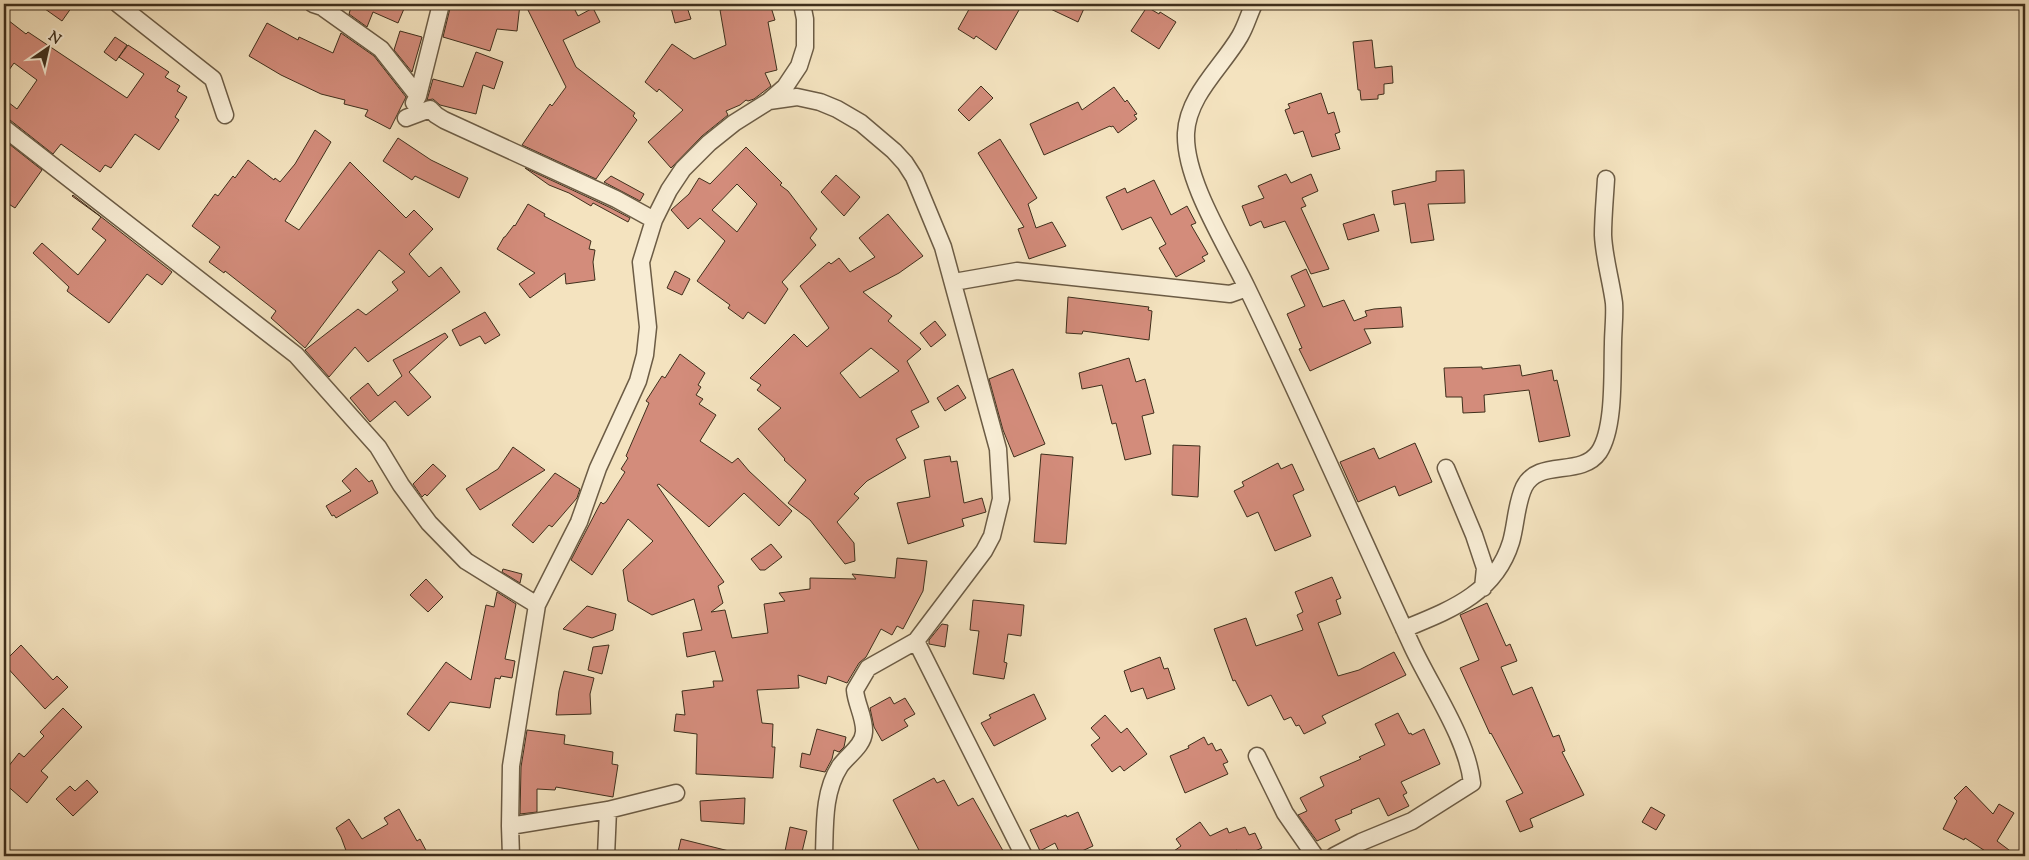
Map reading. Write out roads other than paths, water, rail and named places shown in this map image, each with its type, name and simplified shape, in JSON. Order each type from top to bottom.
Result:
[{"type":"street","points":[[118,4],[213,78],[225,115]]},
{"type":"street","points":[[313,4],[322,7],[381,49],[418,96]]},
{"type":"street","points":[[441,4],[418,96],[406,118],[430,109],[444,120],[616,199],[654,220]]},
{"type":"street","points":[[511,856],[511,766],[537,605],[579,522],[598,468],[638,381],[645,354],[648,327],[641,262],[654,220],[669,190],[683,169],[709,143],[769,101],[785,87],[799,66],[805,47],[805,19],[802,4]]},
{"type":"street","points":[[1254,4],[1241,35],[1191,108],[1186,132],[1192,171],[1208,210],[1247,288],[1404,629],[1461,742],[1471,770],[1472,783],[1412,821],[1361,842],[1334,856]]},
{"type":"street","points":[[769,101],[797,97],[820,102],[837,109],[860,123],[894,151],[905,163],[914,177],[943,247],[954,282],[981,393],[998,450],[1001,499],[992,536],[984,551],[916,641],[868,668],[855,690],[864,732],[861,742],[840,766],[832,785],[827,804],[824,856]]},
{"type":"street","points":[[4,128],[296,355],[378,447],[401,485],[429,523],[466,560],[537,605]]},
{"type":"street","points":[[1404,629],[1434,617],[1464,601],[1483,588],[1501,567],[1508,551],[1518,515],[1520,496],[1525,485],[1534,475],[1550,470],[1572,468],[1589,462],[1599,452],[1609,425],[1612,392],[1614,304],[1603,235],[1606,179]]},
{"type":"street","points":[[954,282],[1017,271],[1230,294],[1247,288]]},
{"type":"street","points":[[1446,468],[1474,535],[1485,568],[1483,588]]},
{"type":"street","points":[[916,641],[1024,856]]},
{"type":"street","points":[[1257,756],[1285,813],[1315,856]]},
{"type":"street","points":[[510,826],[608,810],[676,793]]},
{"type":"street","points":[[606,856],[608,810]]}]
